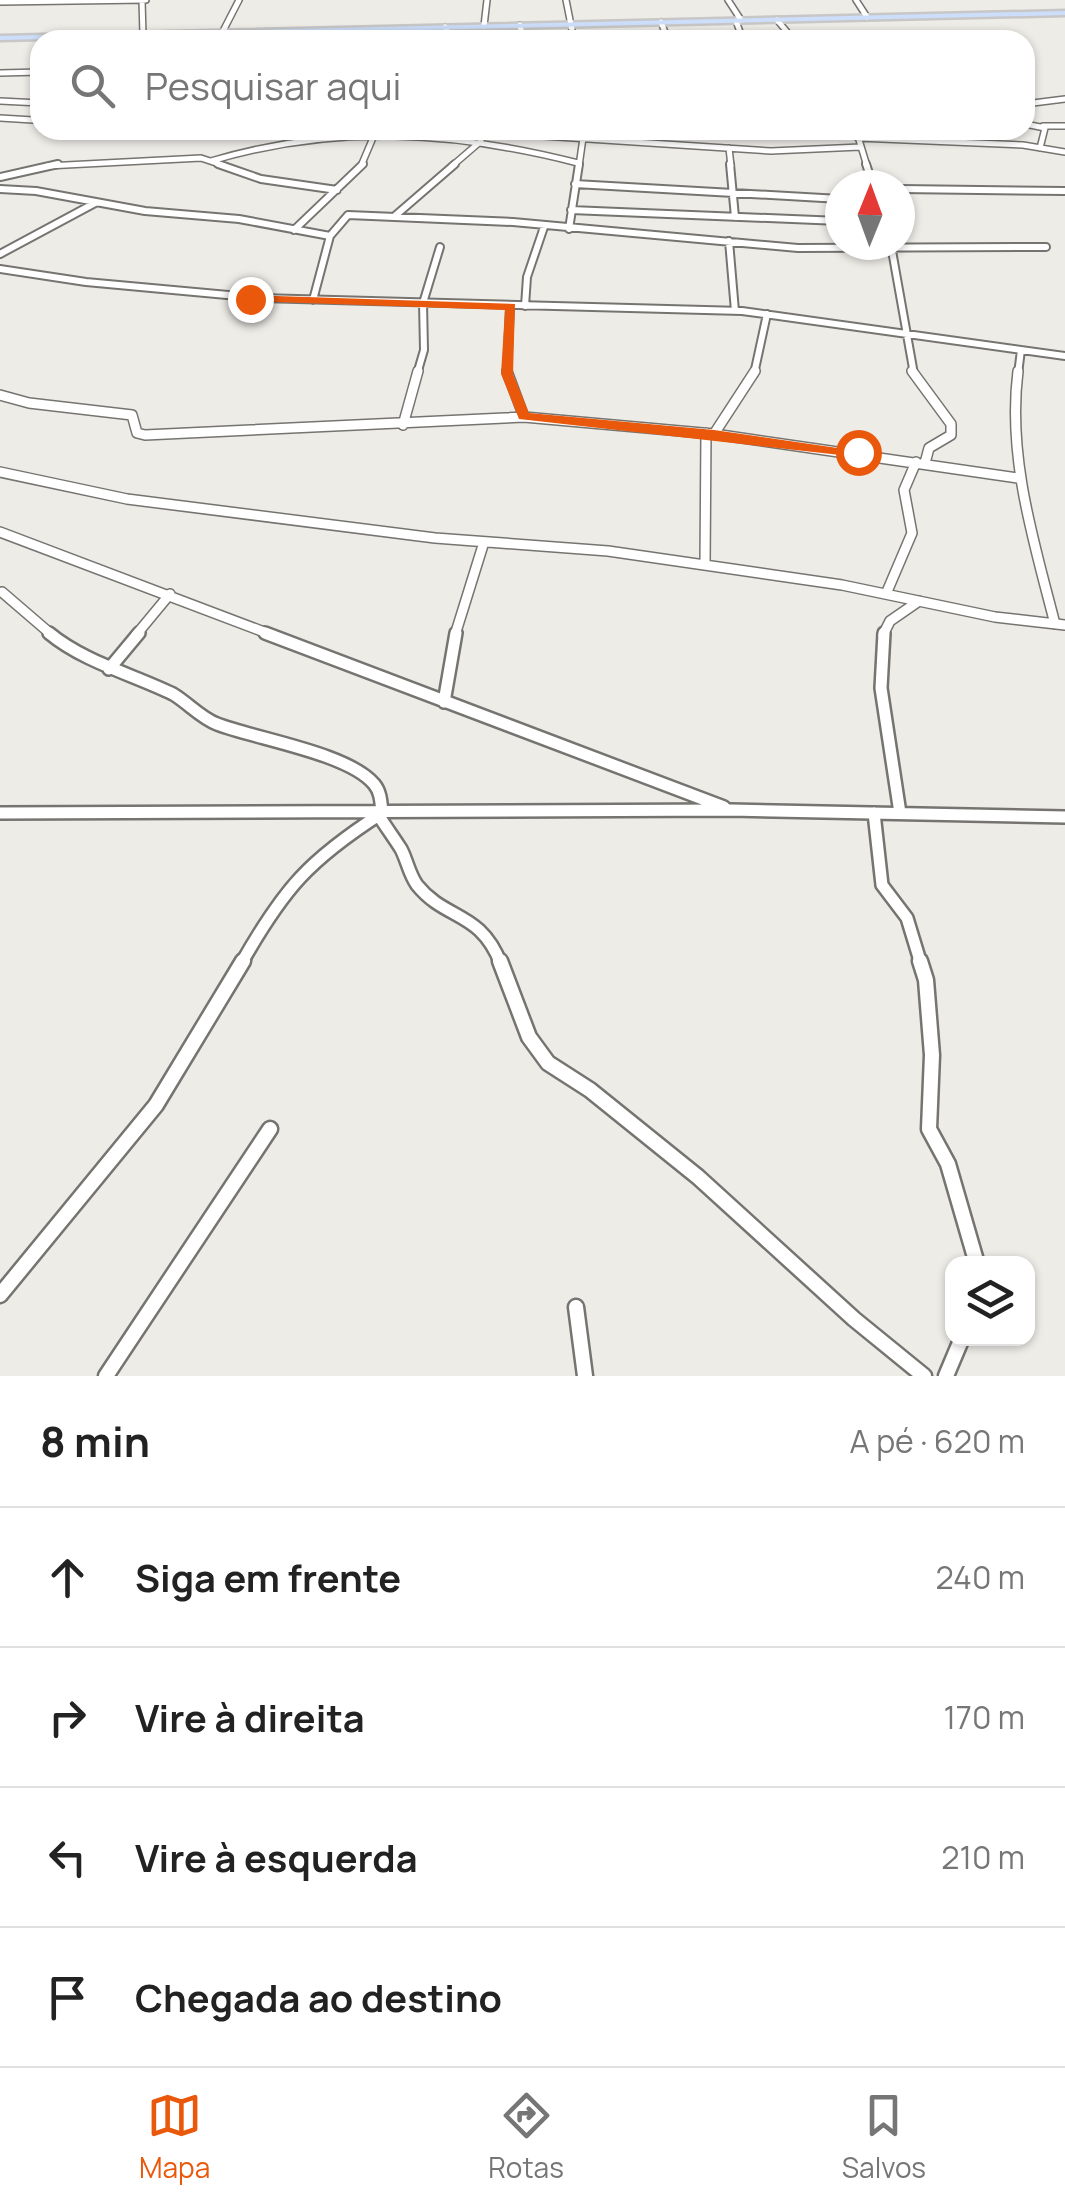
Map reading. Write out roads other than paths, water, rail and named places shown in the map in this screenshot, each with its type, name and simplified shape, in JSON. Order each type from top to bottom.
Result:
[{"type":"main road","points":[[393,30],[1065,13]]},
{"type":"main road","points":[[0,38],[30,37]]},
{"type":"street","points":[[0,2],[144,0],[143,30]]},
{"type":"street","points":[[223,30],[239,0]]},
{"type":"street","points":[[484,26],[487,0]]},
{"type":"street","points":[[566,0],[573,30]]},
{"type":"street","points":[[728,0],[741,30]]},
{"type":"street","points":[[856,0],[867,18]]},
{"type":"street","points":[[778,20],[786,30]]},
{"type":"street","points":[[661,22],[664,30]]},
{"type":"street","points":[[520,25],[521,30]]},
{"type":"street","points":[[0,73],[30,72]]},
{"type":"street","points":[[1035,103],[1065,99]]},
{"type":"street","points":[[0,101],[30,102]]},
{"type":"street","points":[[0,118],[30,120]]},
{"type":"street","points":[[1035,125],[1065,126]]},
{"type":"street","points":[[1040,148],[1043,126]]},
{"type":"street","points":[[212,161],[248,148],[295,140]]},
{"type":"street","points":[[294,230],[366,159],[373,140]]},
{"type":"street","points":[[469,140],[518,146],[578,162]]},
{"type":"street","points":[[518,146],[523,140]]},
{"type":"street","points":[[569,229],[583,140]]},
{"type":"street","points":[[612,140],[728,148],[860,147]]},
{"type":"street","points":[[858,140],[868,170]]},
{"type":"street","points":[[905,140],[1065,152]]},
{"type":"street","points":[[937,144],[938,140]]},
{"type":"street","points":[[396,215],[482,141]]},
{"type":"street","points":[[728,148],[735,217]]},
{"type":"street","points":[[0,177],[72,162],[196,157],[261,179],[337,190]]},
{"type":"street","points":[[575,184],[825,198]]},
{"type":"street","points":[[0,189],[330,236]]},
{"type":"street","points":[[915,189],[1065,191]]},
{"type":"street","points":[[0,254],[96,202]]},
{"type":"street","points":[[571,210],[825,220]]},
{"type":"street","points":[[313,300],[330,236],[348,214],[825,248]]},
{"type":"street","points":[[524,306],[527,277],[544,227]]},
{"type":"street","points":[[729,241],[735,311]]},
{"type":"street","points":[[915,245],[1046,247]]},
{"type":"street","points":[[403,425],[424,350],[424,303],[440,247]]},
{"type":"street","points":[[886,594],[912,533],[904,490],[928,448],[951,436],[951,424],[912,370],[909,331],[894,260]]},
{"type":"street","points":[[2,272],[149,290],[313,300],[735,311],[909,331],[1065,356]]},
{"type":"street","points":[[510,307],[507,374],[524,416]]},
{"type":"street","points":[[705,565],[710,433],[754,372],[767,314]]},
{"type":"street","points":[[0,472],[127,500],[484,542],[608,550],[1063,625],[1018,478],[1013,425],[1021,350]]},
{"type":"street","points":[[0,395],[28,403],[132,416],[137,434],[144,435],[524,416],[710,433],[1018,478]]},
{"type":"street","points":[[0,532],[731,810]]},
{"type":"street","points":[[444,702],[459,614],[484,542]]},
{"type":"street","points":[[2,592],[65,646],[176,696],[213,723],[297,747],[373,782],[380,794],[381,815],[414,881],[426,894],[477,925],[492,942],[529,1037],[548,1063],[590,1090],[698,1177],[854,1319],[924,1376]]},
{"type":"street","points":[[109,669],[170,594]]},
{"type":"street","points":[[900,813],[883,718],[883,635],[890,621],[918,601]]},
{"type":"street","points":[[0,812],[381,815],[731,810],[1065,816]]},
{"type":"street","points":[[874,813],[882,885],[907,918],[926,980],[932,1054],[929,1129],[948,1164],[975,1256]]},
{"type":"street","points":[[0,1296],[156,1105],[290,885],[334,844],[381,815]]},
{"type":"street","points":[[106,1376],[270,1128]]},
{"type":"street","points":[[576,1307],[586,1376]]},
{"type":"street","points":[[946,1376],[959,1346]]}]
